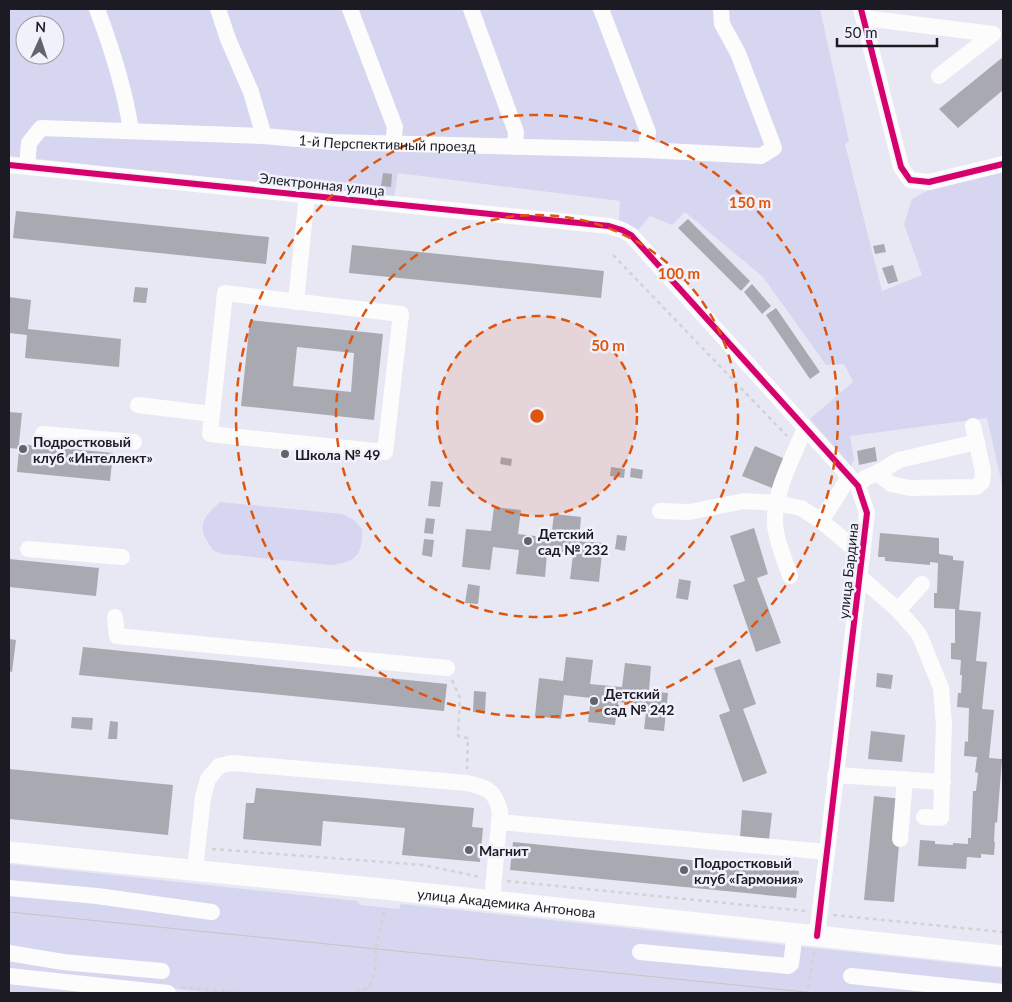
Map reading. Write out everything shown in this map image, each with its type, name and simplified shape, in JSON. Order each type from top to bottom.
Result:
[{"type":"main road","name":"улица Академика Антонова","points":[[9,852],[796,934],[816,942],[1003,956]]},
{"type":"street","points":[[98,9],[115,57],[131,131]]},
{"type":"street","points":[[218,9],[228,39],[251,92],[264,136]]},
{"type":"street","points":[[350,9],[395,127],[392,144]]},
{"type":"street","points":[[471,9],[516,132],[515,147]]},
{"type":"street","points":[[601,9],[648,132],[646,150]]},
{"type":"street","name":"1-й Перспективный проезд","points":[[27,166],[29,143],[42,128],[264,136],[331,142],[646,150],[761,156],[774,148],[738,53],[722,24],[721,9]]},
{"type":"street","points":[[998,31],[862,13],[901,167],[910,180],[929,182],[1003,164]]},
{"type":"street","points":[[939,76],[998,31]]},
{"type":"street","name":"Электронная улица","points":[[9,165],[609,226],[630,235]]},
{"type":"street","points":[[296,302],[307,194]]},
{"type":"street","name":"улица Бардина","points":[[630,235],[854,482],[866,513],[816,942]]},
{"type":"street","points":[[225,293],[401,314],[384,452],[210,434],[212,414],[225,293]]},
{"type":"street","points":[[138,405],[212,414]]},
{"type":"street","points":[[877,473],[891,484],[910,488],[976,487],[982,482],[983,471],[973,426]]},
{"type":"street","points":[[790,576],[775,526],[776,503],[805,428]]},
{"type":"street","points":[[43,434],[134,442]]},
{"type":"street","points":[[821,521],[854,482],[877,473],[899,460],[977,442]]},
{"type":"street","points":[[660,511],[689,512],[744,501],[776,503],[801,508],[821,521],[862,555]]},
{"type":"street","points":[[28,549],[122,557]]},
{"type":"street","points":[[860,577],[898,610],[919,634],[940,688],[944,725],[941,818],[924,817]]},
{"type":"street","points":[[898,610],[922,584]]},
{"type":"street","points":[[115,617],[117,636],[447,668]]},
{"type":"street","points":[[196,870],[203,797],[208,779],[219,766],[232,763],[467,783],[488,789],[497,799],[500,811],[492,901]]},
{"type":"street","points":[[835,775],[942,782]]},
{"type":"street","points":[[900,839],[905,780]]},
{"type":"street","points":[[500,822],[827,852]]},
{"type":"street","points":[[9,888],[97,896],[212,912]]},
{"type":"street","points":[[640,952],[788,966],[791,964],[796,934]]},
{"type":"street","points":[[9,954],[63,962],[162,971]]},
{"type":"street","points":[[9,976],[171,990]]},
{"type":"street","points":[[851,976],[1003,992]]},
{"type":"path","points":[[613,255],[798,447]]},
{"type":"path","points":[[447,668],[460,698],[458,736],[468,738],[467,762]]},
{"type":"path","points":[[198,848],[423,865],[494,880],[1003,932]]},
{"type":"path","points":[[356,993],[370,987],[374,972],[376,947],[385,908]]},
{"type":"path","points":[[808,988],[816,942]]},
{"type":"path","points":[[171,990],[244,993]]},
{"type":"shaded area","points":[[10,9],[820,9],[849,141],[845,144],[882,291],[922,275],[904,224],[912,199],[927,191],[1003,172],[1003,489],[987,418],[850,436],[854,459],[851,466],[810,419],[853,382],[844,364],[826,365],[763,277],[685,212],[672,225],[650,216],[636,232],[619,221],[620,201],[398,173],[394,197],[9,156]]},
{"type":"shaded area","points":[[220,502],[342,514],[354,520],[362,529],[361,545],[356,556],[352,559],[340,564],[331,565],[223,554],[214,551],[203,531],[203,525],[208,514]]},
{"type":"shaded area","points":[[9,864],[357,901],[360,905],[399,909],[401,904],[1003,968],[1003,993],[214,993],[9,972]]},
{"type":"shaded area","points":[[9,984],[95,993],[9,993]]},
{"type":"building","points":[[1003,57],[1003,90],[958,128],[939,109]]},
{"type":"building","points":[[383,173],[392,174],[391,187],[381,186]]},
{"type":"building","points":[[16,211],[269,237],[266,264],[13,238]]},
{"type":"building","points":[[688,219],[750,281],[741,291],[678,228]]},
{"type":"building","points":[[884,244],[886,252],[875,254],[873,246]]},
{"type":"building","points":[[352,245],[604,271],[601,298],[349,273]]},
{"type":"building","points":[[893,265],[898,281],[888,284],[882,268]]},
{"type":"building","points":[[752,284],[771,306],[762,314],[744,292]]},
{"type":"building","points":[[135,287],[148,288],[146,303],[133,302]]},
{"type":"building","points":[[9,297],[31,300],[28,329],[121,339],[119,367],[25,358],[27,335],[9,333]]},
{"type":"building","points":[[776,308],[820,372],[810,379],[766,315]]},
{"type":"building","points":[[250,320],[383,334],[374,420],[241,406]],"holes":[[[297,347],[354,353],[351,392],[293,386]]]},
{"type":"building","points":[[9,412],[22,413],[19,444],[113,453],[110,481],[17,472],[19,449],[9,448]]},
{"type":"building","points":[[755,446],[785,459],[772,488],[742,476]]},
{"type":"building","points":[[875,447],[877,461],[859,465],[857,451]]},
{"type":"building","points":[[501,457],[512,459],[511,466],[500,464]]},
{"type":"building","points":[[611,467],[625,469],[624,478],[610,476]]},
{"type":"building","points":[[631,468],[643,470],[642,479],[630,477]]},
{"type":"building","points":[[431,481],[443,482],[440,507],[428,506]]},
{"type":"building","points":[[494,507],[521,510],[518,534],[551,538],[554,514],[581,517],[579,541],[603,543],[599,582],[570,579],[573,555],[547,553],[545,577],[516,574],[519,550],[493,547],[490,570],[462,567],[466,529],[491,531]]},
{"type":"building","points":[[426,518],[435,519],[433,534],[424,533]]},
{"type":"building","points":[[754,528],[768,574],[757,578],[781,643],[756,652],[733,585],[745,581],[730,536]]},
{"type":"building","points":[[880,533],[939,538],[939,554],[953,556],[953,560],[964,561],[959,610],[981,612],[976,661],[987,662],[982,709],[994,710],[989,758],[1002,759],[997,823],[995,822],[994,855],[981,854],[981,858],[967,857],[966,869],[918,866],[920,840],[935,841],[935,844],[953,845],[953,843],[968,844],[968,838],[971,838],[973,791],[976,791],[978,773],[975,772],[977,757],[964,756],[965,741],[968,742],[969,708],[957,707],[958,693],[961,693],[962,675],[960,675],[961,660],[951,659],[951,643],[955,643],[955,609],[934,608],[934,593],[937,593],[938,563],[930,562],[930,565],[885,561],[885,557],[878,557]]},
{"type":"building","points":[[617,535],[627,536],[625,551],[615,549]]},
{"type":"building","points":[[424,539],[434,540],[432,557],[422,555]]},
{"type":"building","points":[[9,559],[99,568],[96,596],[9,587]]},
{"type":"building","points":[[679,579],[691,581],[688,600],[676,598]]},
{"type":"building","points":[[468,584],[480,586],[478,604],[465,603]]},
{"type":"building","points":[[9,639],[16,640],[12,672],[9,671]]},
{"type":"building","points":[[83,647],[447,684],[444,711],[79,675]]},
{"type":"building","points":[[566,657],[593,660],[590,684],[622,687],[625,663],[651,666],[649,691],[668,693],[664,731],[644,729],[647,705],[618,702],[615,725],[588,722],[591,698],[564,695],[561,719],[535,716],[539,678],[563,681]]},
{"type":"building","points":[[740,659],[756,704],[743,709],[767,773],[743,782],[719,715],[730,711],[714,668]]},
{"type":"building","points":[[877,673],[893,675],[891,689],[876,687]]},
{"type":"building","points":[[474,691],[486,692],[485,713],[473,712]]},
{"type":"building","points":[[72,717],[93,718],[92,730],[71,728]]},
{"type":"building","points":[[110,721],[118,722],[117,739],[108,739]]},
{"type":"building","points":[[871,731],[905,735],[902,762],[868,759]]},
{"type":"building","points":[[9,769],[173,785],[168,835],[9,819]]},
{"type":"building","points":[[256,788],[474,808],[472,827],[483,828],[480,862],[402,855],[405,828],[323,821],[321,846],[243,839],[246,803],[254,803]]},
{"type":"building","points":[[874,796],[903,799],[894,902],[864,900]]},
{"type":"building","points":[[742,810],[772,813],[769,840],[740,837]]},
{"type":"building","points":[[513,842],[799,871],[796,898],[510,870]]},
{"type":"tram line","points":[[9,912],[815,993]]},
{"type":"cycle path","points":[[861,9],[901,167],[910,180],[929,182],[1003,164]]},
{"type":"cycle path","points":[[9,165],[609,226],[631,235],[858,486],[867,513],[817,936]]},
{"type":"place","name":"Подростковый клуб «Интеллект»","points":[[23,449]]},
{"type":"place","name":"Школа № 49","points":[[285,454]]},
{"type":"place","name":"Детский сад № 232","points":[[528,541]]},
{"type":"place","name":"Детский сад № 242","points":[[594,701]]},
{"type":"place","name":"Магнит","points":[[469,850]]},
{"type":"place","name":"Подростковый клуб «Гармония»","points":[[684,870]]}]
